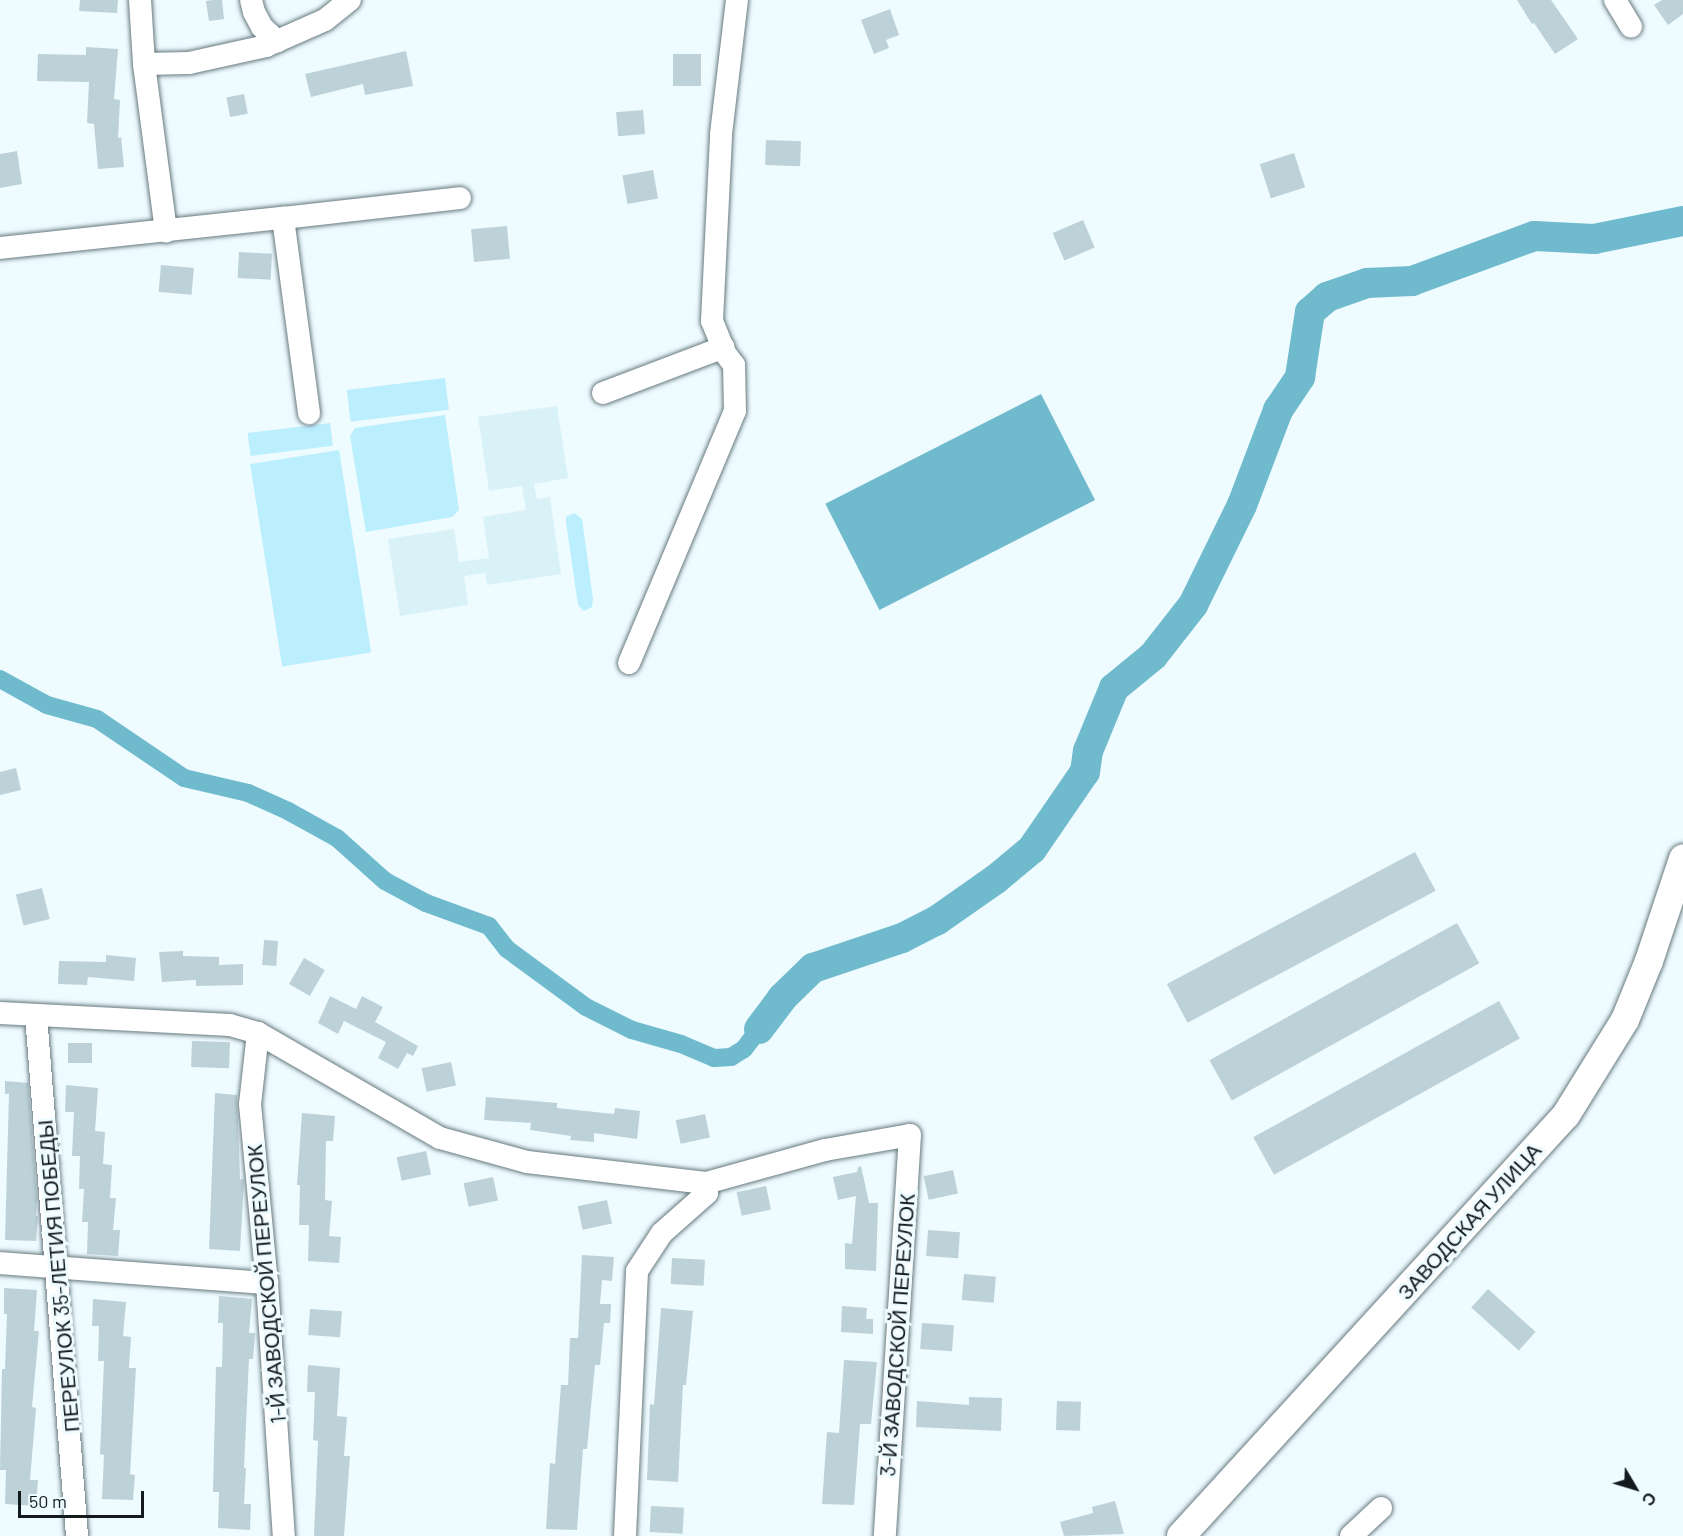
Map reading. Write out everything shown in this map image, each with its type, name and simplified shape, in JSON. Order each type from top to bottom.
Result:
[{"type":"main road","name":"ЗАВОДСКАЯ УЛИЦА","points":[[1181,1536],[1566,1115],[1624,1020],[1649,962],[1683,859]]},
{"type":"street","points":[[140,0],[144,64],[166,232]]},
{"type":"street","points":[[251,0],[262,27],[277,41]]},
{"type":"street","points":[[144,64],[189,63],[277,41],[325,20],[350,0]]},
{"type":"street","points":[[630,663],[735,411],[734,365],[725,353],[712,321],[721,134],[737,0]]},
{"type":"street","points":[[1615,0],[1631,27]]},
{"type":"street","points":[[0,248],[166,232],[460,198]]},
{"type":"street","points":[[283,218],[309,413]]},
{"type":"street","points":[[603,393],[724,347]]},
{"type":"street","points":[[0,1013],[230,1025],[258,1033],[440,1138],[527,1162],[706,1183],[707,1193],[662,1233],[637,1271],[625,1536]]},
{"type":"street","name":"ПЕРЕУЛОК 35-ЛЕТИЯ ПОБЕДЫ","points":[[36,1015],[58,1267],[77,1536]]},
{"type":"street","name":"1-Й ЗАВОДСКОЙ ПЕРЕУЛОК","points":[[258,1033],[250,1104],[267,1283],[284,1536]]},
{"type":"street","name":"3-Й ЗАВОДСКОЙ ПЕРЕУЛОК","points":[[706,1183],[825,1150],[910,1135],[885,1536]]},
{"type":"street","points":[[0,1263],[267,1283]]},
{"type":"street","points":[[1351,1536],[1381,1508]]},
{"type":"shaded area","points":[[445,378],[449,410],[351,422],[347,390]]},
{"type":"shaded area","points":[[1041,394],[1095,500],[879,610],[825,504]]},
{"type":"shaded area","points":[[557,406],[568,478],[534,484],[537,499],[550,497],[561,574],[487,585],[485,573],[464,576],[468,605],[400,616],[388,539],[454,529],[459,562],[489,558],[483,517],[526,510],[522,486],[489,491],[478,417]]},
{"type":"shaded area","points":[[445,415],[459,510],[452,517],[366,532],[350,436],[355,428]]},
{"type":"shaded area","points":[[330,423],[333,446],[250,456],[248,433]]},
{"type":"shaded area","points":[[339,450],[371,652],[282,667],[250,464]]},
{"type":"shaded area","points":[[574,513],[582,519],[593,599],[592,607],[584,611],[578,605],[566,522],[566,517]]},
{"type":"building","points":[[80,0],[118,0],[117,13],[79,11]]},
{"type":"building","points":[[222,0],[224,19],[209,21],[206,1]]},
{"type":"building","points":[[1517,0],[1551,0],[1578,39],[1555,54]]},
{"type":"building","points":[[1662,0],[1683,0],[1683,14],[1668,25],[1654,5]]},
{"type":"building","points":[[890,9],[899,35],[886,40],[889,48],[874,54],[861,20]]},
{"type":"building","points":[[86,47],[118,49],[114,99],[120,100],[118,138],[121,137],[124,167],[98,169],[94,124],[87,123],[89,82],[37,81],[38,54],[86,55]]},
{"type":"building","points":[[406,51],[413,86],[365,95],[363,84],[311,97],[305,74]]},
{"type":"building","points":[[673,54],[701,54],[701,86],[673,86]]},
{"type":"building","points":[[244,94],[248,114],[230,117],[226,97]]},
{"type":"building","points":[[643,110],[645,134],[618,136],[616,112]]},
{"type":"building","points":[[766,140],[801,141],[800,166],[765,165]]},
{"type":"building","points":[[17,151],[22,184],[0,188],[0,154]]},
{"type":"building","points":[[1294,153],[1305,187],[1271,198],[1260,164]]},
{"type":"building","points":[[653,170],[658,199],[628,204],[622,175]]},
{"type":"building","points":[[1083,220],[1095,248],[1064,261],[1053,233]]},
{"type":"building","points":[[507,226],[510,259],[474,262],[471,229]]},
{"type":"building","points":[[239,252],[272,254],[271,280],[238,278]]},
{"type":"building","points":[[161,265],[194,268],[192,295],[159,292]]},
{"type":"building","points":[[16,768],[21,790],[0,795],[0,772]]},
{"type":"building","points":[[1415,852],[1436,891],[1188,1023],[1167,984]]},
{"type":"building","points":[[42,888],[50,919],[24,926],[16,895]]},
{"type":"building","points":[[1457,923],[1479,963],[1232,1100],[1209,1060]]},
{"type":"building","points":[[264,940],[278,941],[276,966],[262,965]]},
{"type":"building","points":[[183,951],[183,956],[219,957],[219,965],[243,964],[243,985],[196,986],[196,980],[162,982],[159,952]]},
{"type":"building","points":[[106,955],[136,958],[134,981],[88,977],[87,985],[58,984],[59,961],[106,962]]},
{"type":"building","points":[[304,958],[325,970],[310,996],[289,984]]},
{"type":"building","points":[[330,996],[356,1009],[362,996],[383,1007],[375,1022],[418,1046],[413,1056],[407,1053],[398,1069],[378,1058],[386,1042],[344,1021],[338,1034],[318,1023]]},
{"type":"building","points":[[1499,1001],[1520,1039],[1274,1175],[1253,1137]]},
{"type":"building","points":[[192,1041],[230,1042],[229,1068],[191,1067]]},
{"type":"building","points":[[68,1043],[92,1043],[92,1063],[68,1063]]},
{"type":"building","points":[[451,1062],[456,1085],[427,1092],[422,1068]]},
{"type":"building","points":[[5,1081],[28,1083],[37,1200],[36,1216],[38,1216],[36,1241],[5,1240],[9,1094],[5,1094]]},
{"type":"building","points":[[66,1085],[98,1088],[95,1131],[105,1132],[103,1164],[112,1165],[110,1198],[116,1198],[113,1230],[120,1230],[118,1256],[87,1254],[88,1222],[82,1222],[84,1189],[79,1189],[80,1156],[72,1156],[74,1112],[65,1112]]},
{"type":"building","points":[[215,1093],[237,1095],[240,1179],[244,1180],[240,1251],[209,1249]]},
{"type":"building","points":[[486,1097],[557,1103],[557,1108],[614,1114],[615,1108],[640,1111],[637,1139],[594,1133],[594,1142],[570,1140],[571,1136],[530,1130],[531,1123],[484,1120]]},
{"type":"building","points":[[302,1113],[335,1116],[333,1141],[326,1141],[325,1200],[332,1201],[329,1236],[341,1237],[339,1263],[308,1261],[309,1225],[299,1225],[300,1185],[297,1185]]},
{"type":"building","points":[[705,1114],[710,1137],[681,1144],[676,1120]]},
{"type":"building","points":[[426,1151],[431,1174],[402,1181],[397,1157]]},
{"type":"building","points":[[861,1166],[869,1203],[878,1203],[876,1271],[845,1269],[845,1243],[852,1244],[856,1196],[838,1200],[833,1177],[857,1172],[858,1167]]},
{"type":"building","points":[[953,1170],[958,1193],[929,1200],[924,1176]]},
{"type":"building","points":[[493,1177],[498,1200],[469,1207],[464,1183]]},
{"type":"building","points":[[766,1186],[771,1209],[742,1216],[737,1192]]},
{"type":"building","points":[[607,1200],[612,1223],[583,1230],[578,1206]]},
{"type":"building","points":[[928,1230],[960,1232],[958,1258],[926,1256]]},
{"type":"building","points":[[582,1255],[614,1257],[612,1281],[602,1280],[600,1304],[611,1304],[610,1323],[604,1323],[600,1365],[595,1365],[587,1449],[583,1449],[577,1530],[546,1529],[550,1463],[555,1464],[561,1385],[568,1385],[570,1338],[578,1338]]},
{"type":"building","points":[[672,1258],[705,1260],[704,1286],[671,1284]]},
{"type":"building","points":[[964,1274],[996,1277],[994,1303],[962,1300]]},
{"type":"building","points":[[4,1288],[37,1290],[34,1331],[39,1331],[32,1407],[36,1408],[30,1480],[38,1480],[36,1506],[5,1504],[6,1470],[0,1470],[2,1369],[5,1369],[7,1314],[4,1314]]},
{"type":"building","points":[[1488,1289],[1536,1332],[1519,1350],[1471,1308]]},
{"type":"building","points":[[219,1296],[252,1299],[249,1333],[255,1333],[253,1359],[249,1359],[244,1468],[246,1468],[244,1504],[251,1504],[250,1530],[218,1528],[219,1492],[213,1492],[216,1367],[222,1367],[223,1323],[218,1323]]},
{"type":"building","points":[[93,1299],[126,1302],[123,1336],[131,1337],[129,1368],[136,1368],[130,1474],[135,1475],[133,1500],[102,1499],[104,1455],[100,1454],[104,1361],[98,1361],[99,1326],[92,1326]]},
{"type":"building","points":[[842,1306],[867,1308],[866,1319],[873,1319],[873,1334],[841,1332]]},
{"type":"building","points":[[661,1308],[693,1311],[686,1385],[683,1385],[678,1482],[647,1480],[650,1404],[654,1405]]},
{"type":"building","points":[[310,1309],[342,1311],[340,1337],[308,1335]]},
{"type":"building","points":[[922,1323],[954,1325],[952,1351],[920,1349]]},
{"type":"building","points":[[844,1360],[877,1362],[871,1424],[860,1424],[854,1505],[822,1504],[827,1432],[839,1433]]},
{"type":"building","points":[[308,1365],[340,1368],[337,1416],[347,1417],[344,1456],[350,1456],[344,1536],[314,1536],[318,1441],[313,1440],[315,1392],[307,1392]]},
{"type":"building","points":[[969,1397],[1002,1398],[1001,1431],[916,1427],[917,1401],[969,1405]]},
{"type":"building","points":[[1057,1401],[1081,1402],[1080,1431],[1056,1430]]},
{"type":"building","points":[[1115,1501],[1124,1534],[1064,1536],[1060,1522],[1093,1513],[1092,1507]]},
{"type":"building","points":[[651,1506],[684,1508],[683,1534],[650,1532]]},
{"type":"waterway","points":[[759,1029],[782,998],[813,968],[902,938],[936,921],[996,879],[1032,849],[1085,772],[1088,751],[1114,688],[1153,656],[1193,605],[1242,505],[1278,410],[1300,377],[1310,312],[1327,297],[1367,283],[1412,281],[1534,236],[1594,239],[1683,221]]},
{"type":"waterway","points":[[0,679],[47,705],[97,719],[184,778],[248,793],[288,811],[337,838],[385,881],[426,903],[489,926],[507,949],[586,1007],[632,1030],[681,1044],[714,1058],[731,1057],[744,1049],[759,1029]]}]
